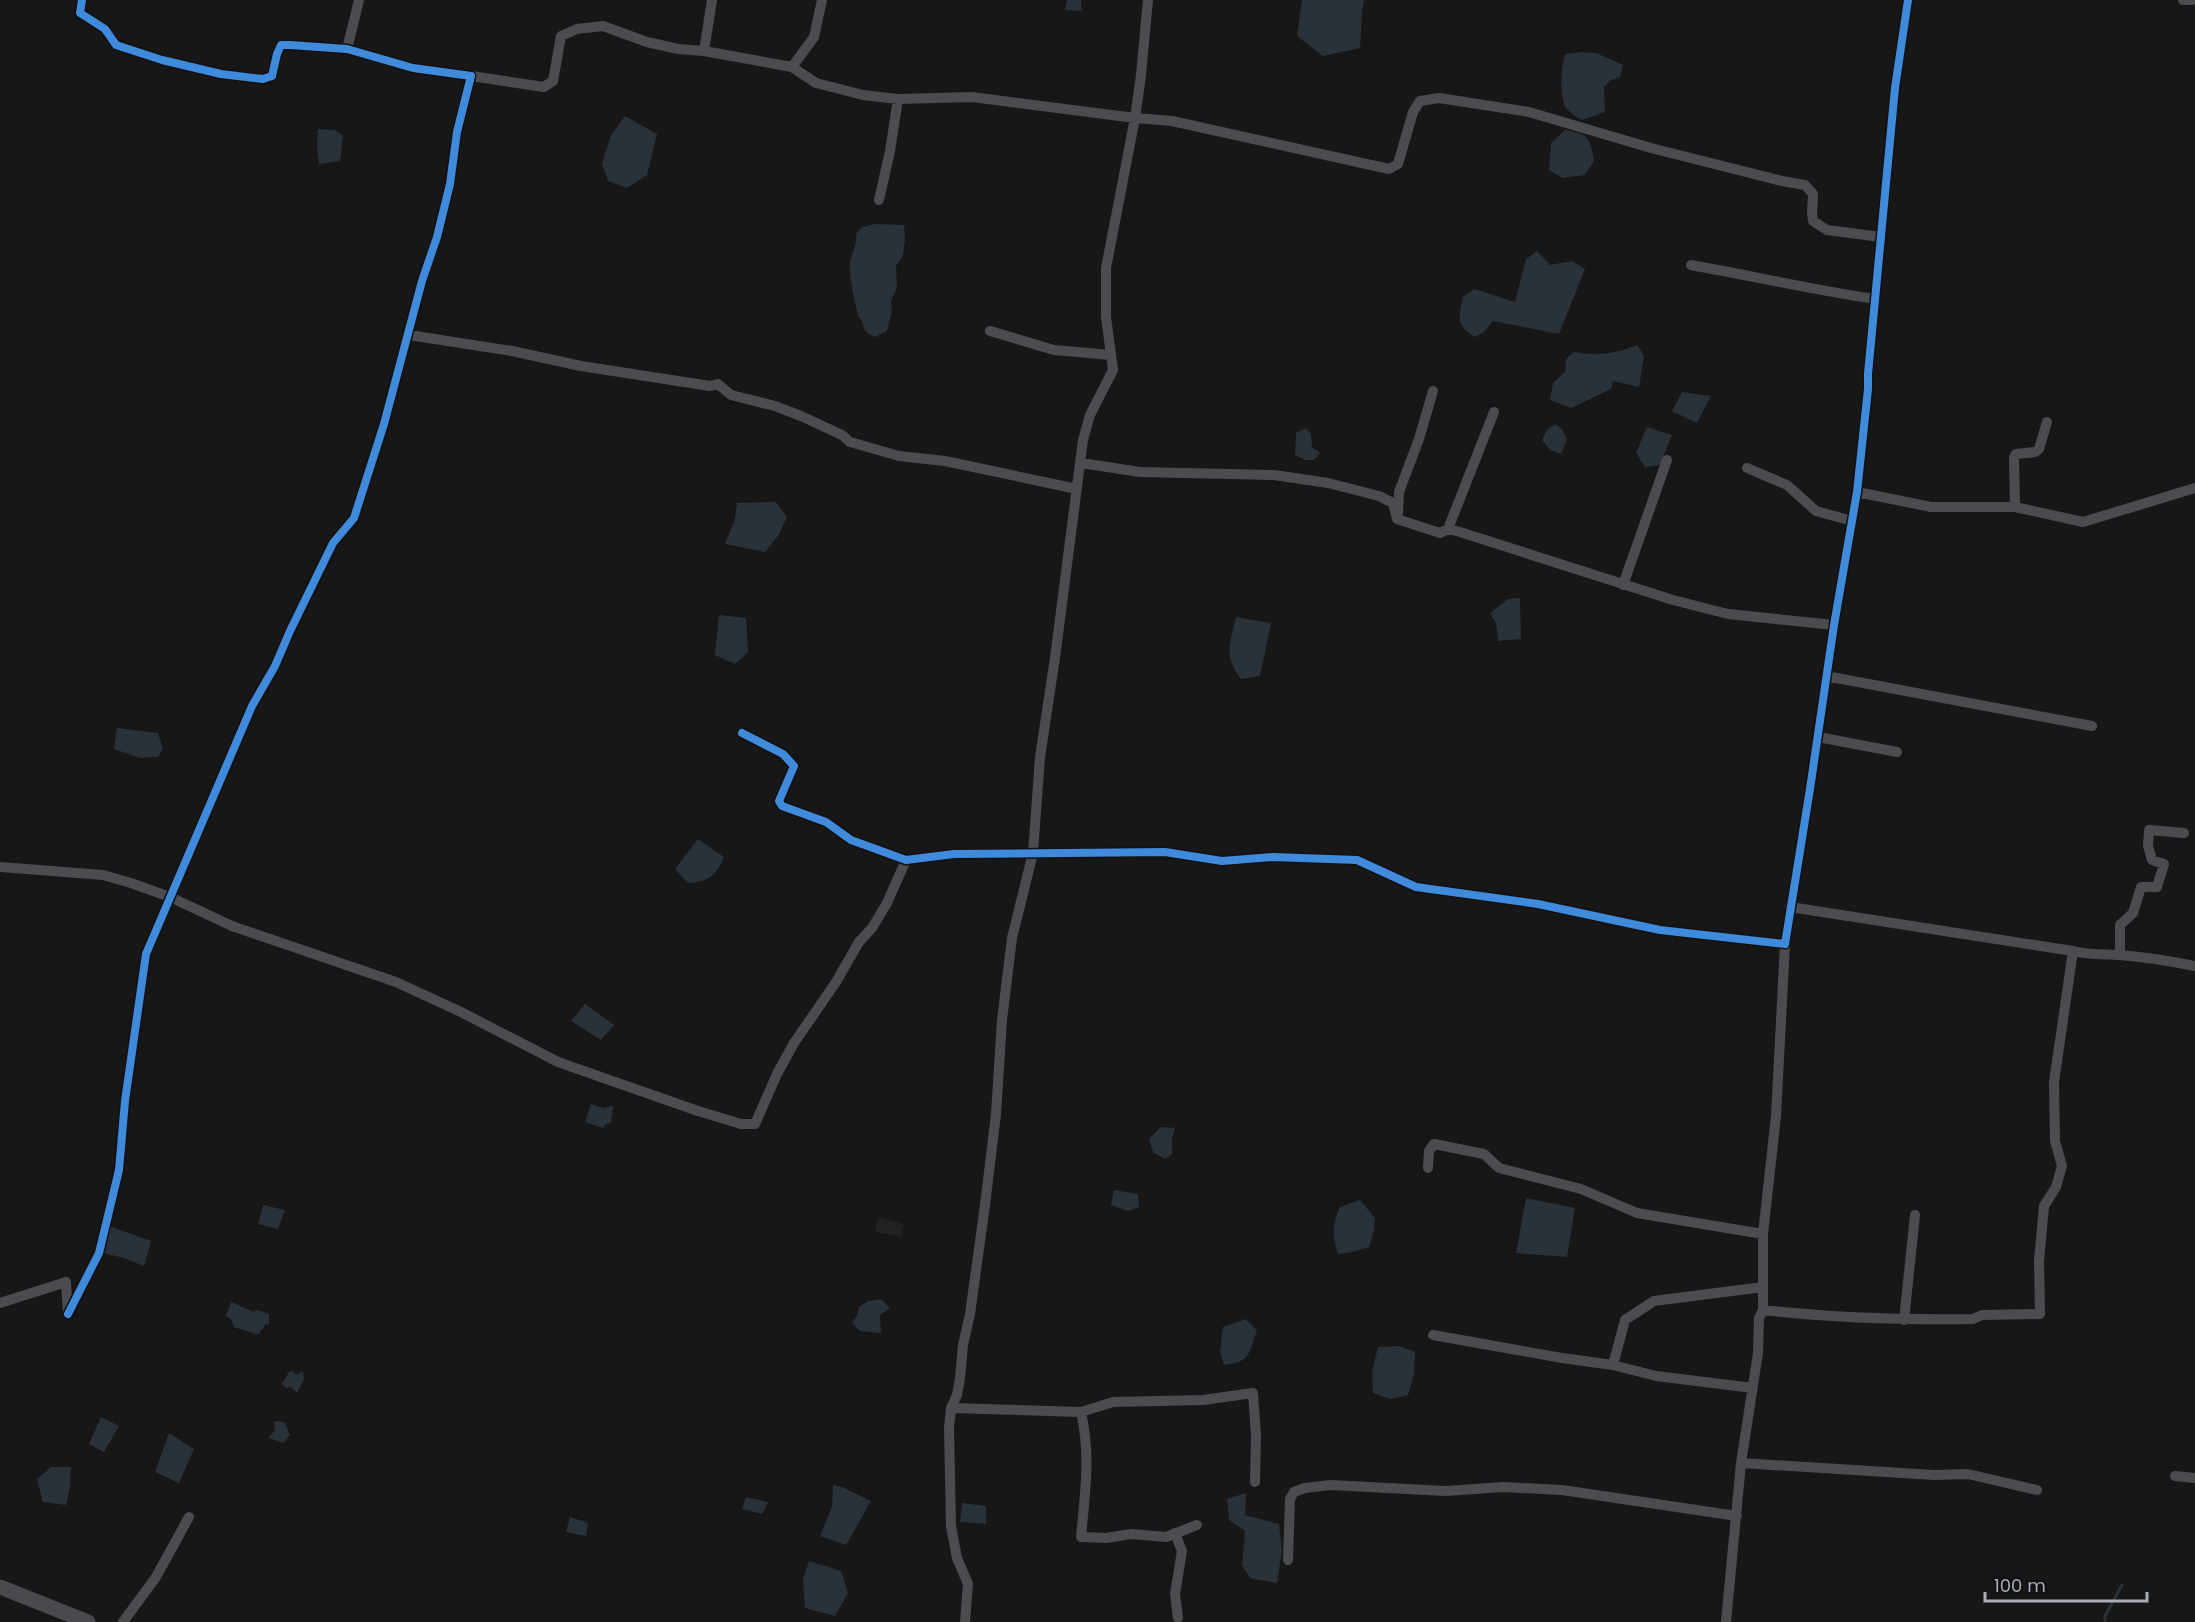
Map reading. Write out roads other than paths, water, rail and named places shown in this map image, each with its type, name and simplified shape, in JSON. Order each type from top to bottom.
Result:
[{"type":"main road","points":[[0,1587],[88,1622]]},
{"type":"street","points":[[82,0],[80,13],[105,29],[116,45],[162,60],[221,74],[263,79],[272,75],[281,45],[347,49],[413,68],[543,87],[553,81],[561,36],[577,29],[603,26],[647,42],[678,50],[704,51],[792,67],[816,83],[863,95],[898,99],[972,97],[1172,121],[1389,169],[1398,164],[1413,112],[1420,101],[1439,98],[1518,110],[1662,151],[1805,185],[1814,194],[1813,221],[1827,230],[1881,237]]},
{"type":"street","points":[[347,49],[359,0]]},
{"type":"street","points":[[704,51],[712,0]]},
{"type":"street","points":[[792,67],[814,37],[822,0]]},
{"type":"street","points":[[965,1622],[968,1584],[957,1558],[951,1526],[949,1428],[951,1408],[957,1395],[960,1378],[986,1194],[996,1114],[1002,1020],[1012,938],[1033,853],[1040,757],[1083,440],[1090,415],[1113,370],[1106,317],[1106,268],[1135,118],[1148,0]]},
{"type":"street","points":[[1726,1622],[1741,1463],[1758,1353],[1759,1318],[1763,1310],[1762,1234],[1776,1116],[1785,944],[1857,492],[1895,88],[1908,0]]},
{"type":"street","points":[[2183,0],[2192,0]]},
{"type":"street","points":[[0,1303],[66,1282],[68,1314],[99,1253],[119,1170],[125,1101],[146,954],[252,706],[276,666],[290,631],[333,543],[354,518],[384,424],[422,281],[437,237],[450,184],[457,132],[471,76]]},
{"type":"street","points":[[879,200],[898,99]]},
{"type":"street","points":[[1691,265],[1780,281],[1819,291],[1875,299]]},
{"type":"street","points":[[990,331],[1054,350],[1111,355]]},
{"type":"street","points":[[409,335],[512,351],[581,366],[710,386],[718,384],[730,395],[775,406],[801,416],[842,435],[850,442],[899,456],[945,461],[1077,489]]},
{"type":"street","points":[[1397,519],[1399,492],[1419,439],[1433,391]]},
{"type":"street","points":[[1397,519],[1440,533],[1448,529],[1494,412]]},
{"type":"street","points":[[2015,507],[2014,457],[2016,454],[2039,450],[2047,422]]},
{"type":"street","points":[[1623,585],[1666,460]]},
{"type":"street","points":[[1081,463],[1140,472],[1274,475],[1328,483],[1379,496],[1393,503],[1397,519]]},
{"type":"street","points":[[1746,468],[1787,485],[1816,511],[1851,521]]},
{"type":"street","points":[[1857,492],[1931,507],[2015,507],[2083,522],[2195,488]]},
{"type":"street","points":[[1448,529],[1623,585],[1728,614],[1834,625]]},
{"type":"street","points":[[1826,676],[2092,726]]},
{"type":"street","points":[[742,733],[783,754],[794,766],[779,801],[782,806],[826,822],[851,840],[906,860],[954,854],[1165,852],[1222,861],[1273,857],[1357,860],[1416,887],[1538,904],[1660,930],[1785,944]]},
{"type":"street","points":[[1818,737],[1897,752]]},
{"type":"street","points":[[2120,955],[2120,925],[2133,913],[2141,887],[2157,887],[2164,864],[2152,860],[2148,846],[2149,830],[2184,833]]},
{"type":"street","points":[[0,867],[103,875],[170,897],[232,926],[396,982],[461,1012],[558,1062],[698,1111],[741,1124],[754,1124],[790,1051],[836,982],[859,942],[872,928],[887,903],[906,860]]},
{"type":"street","points":[[1791,907],[2084,954],[2120,955],[2195,966]]},
{"type":"street","points":[[1763,1310],[1831,1317],[1904,1320],[1973,1319],[1982,1315],[2040,1314],[2039,1261],[2044,1206],[2056,1187],[2062,1166],[2055,1141],[2054,1082],[2073,951]]},
{"type":"street","points":[[1428,1168],[1429,1151],[1434,1144],[1484,1154],[1499,1168],[1581,1189],[1637,1213],[1762,1234]]},
{"type":"street","points":[[1904,1320],[1916,1215]]},
{"type":"street","points":[[1613,1365],[1625,1320],[1654,1301],[1763,1287]]},
{"type":"street","points":[[1433,1335],[1613,1365],[1656,1376],[1753,1388]]},
{"type":"street","points":[[951,1408],[1081,1412],[1113,1402],[1203,1400],[1252,1393],[1256,1436],[1254,1482]]},
{"type":"street","points":[[1081,1412],[1087,1438],[1088,1460],[1081,1537],[1106,1538],[1131,1534],[1166,1536],[1197,1525]]},
{"type":"street","points":[[1741,1463],[1905,1473],[1968,1474],[2037,1490]]},
{"type":"street","points":[[2175,1476],[2195,1478]]},
{"type":"street","points":[[1288,1560],[1290,1499],[1294,1491],[1330,1485],[1446,1491],[1503,1487],[1562,1490],[1737,1516]]},
{"type":"street","points":[[123,1622],[156,1577],[189,1517]]},
{"type":"street","points":[[1174,1533],[1182,1551],[1175,1594],[1178,1618]]},
{"type":"waterway","points":[[2105,1622],[2105,1616],[2122,1585]]}]
